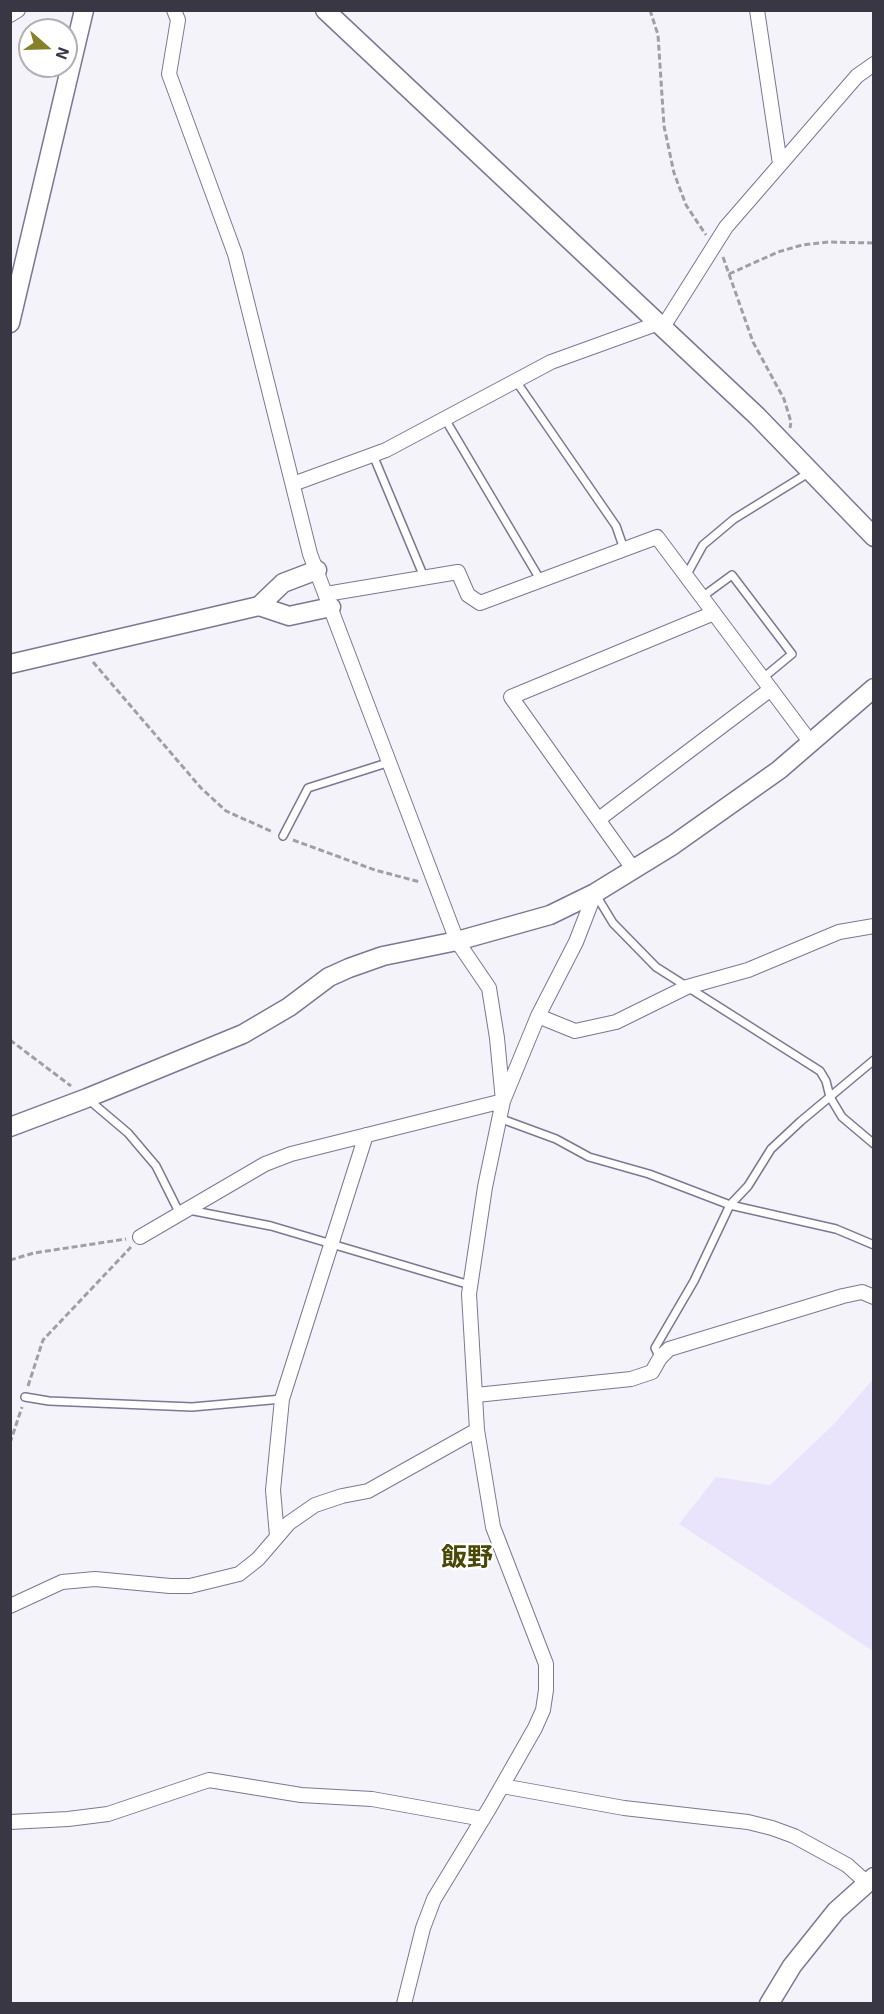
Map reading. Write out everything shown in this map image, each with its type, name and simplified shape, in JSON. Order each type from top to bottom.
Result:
[{"type":"street","points":[[10,15],[18,10]]},
{"type":"street","points":[[10,323],[84,10]]},
{"type":"street","points":[[174,10],[178,20],[169,74],[235,254],[310,554],[457,941],[489,987],[503,1101]]},
{"type":"street","points":[[325,10],[757,416],[872,532]]},
{"type":"street","points":[[757,10],[780,164]]},
{"type":"street","points":[[293,484],[386,450],[551,362],[661,325],[726,227],[857,76],[873,64]]},
{"type":"street","points":[[259,606],[289,616],[329,600],[424,577],[458,572],[468,595],[480,603],[657,537],[811,743]]},
{"type":"street","points":[[10,664],[259,606],[283,583],[317,570]]},
{"type":"street","points":[[634,870],[511,697],[714,613]]},
{"type":"street","points":[[599,819],[767,684]]},
{"type":"street","points":[[10,1126],[87,1098],[243,1034],[289,1007],[329,977],[349,968],[383,956],[457,941],[550,915],[595,893],[721,812],[779,770],[873,688]]},
{"type":"street","points":[[404,2004],[423,1928],[434,1899],[483,1819],[543,1710],[546,1664],[493,1527],[477,1430],[469,1294],[485,1187],[503,1101],[538,1017],[576,942],[595,893]]},
{"type":"street","points":[[538,1017],[575,1031],[615,1022],[687,987],[748,970],[839,932],[873,926]]},
{"type":"street","points":[[140,1238],[265,1164],[291,1154],[503,1101]]},
{"type":"street","points":[[277,1536],[273,1490],[282,1399],[366,1135]]},
{"type":"street","points":[[476,1395],[631,1379],[652,1372],[660,1358],[669,1349],[843,1296],[861,1292],[873,1297]]},
{"type":"street","points":[[10,1606],[62,1582],[95,1579],[190,1586],[239,1574],[258,1559],[289,1523],[315,1505],[342,1496],[368,1491],[477,1430]]},
{"type":"street","points":[[10,1822],[108,1814],[209,1779],[301,1795],[372,1799],[483,1819]]},
{"type":"street","points":[[502,1786],[624,1808],[748,1822],[772,1828],[794,1836],[870,1879],[836,1911],[799,1957],[769,2004]]},
{"type":"lane","points":[[516,381],[616,526],[624,549]]},
{"type":"lane","points":[[445,418],[541,581]]},
{"type":"lane","points":[[373,454],[424,577]]},
{"type":"lane","points":[[686,576],[703,545],[734,519],[810,472]]},
{"type":"lane","points":[[702,597],[732,574],[739,583],[792,654],[767,684]]},
{"type":"lane","points":[[283,836],[308,788],[390,762]]},
{"type":"lane","points":[[595,893],[614,923],[656,967],[819,1071],[842,1117],[873,1144]]},
{"type":"lane","points":[[660,1358],[655,1348],[694,1281],[730,1205],[748,1186],[771,1149],[873,1060]]},
{"type":"lane","points":[[87,1098],[128,1133],[156,1166],[183,1212],[271,1226],[470,1285]]},
{"type":"lane","points":[[499,1118],[556,1139],[589,1157],[650,1174],[730,1205],[836,1229],[873,1245]]},
{"type":"lane","points":[[25,1397],[49,1401],[192,1407],[282,1399]]},
{"type":"path","points":[[650,10],[658,35],[664,126],[675,173],[686,205],[699,226],[716,243],[753,342],[786,406],[791,422],[786,446]]},
{"type":"path","points":[[729,274],[778,252],[802,245],[829,242],[873,243]]},
{"type":"path","points":[[81,648],[201,788],[226,811],[283,836],[375,870],[436,887]]},
{"type":"path","points":[[10,1040],[87,1098]]},
{"type":"path","points":[[10,1260],[34,1253],[140,1238]]},
{"type":"path","points":[[10,1443],[43,1340],[140,1238]]},
{"type":"shaded area","points":[[873,1379],[873,1651],[679,1524],[716,1477],[770,1485],[834,1424]]},
{"type":"district","name":"飯野","points":[[467,1557]]}]
